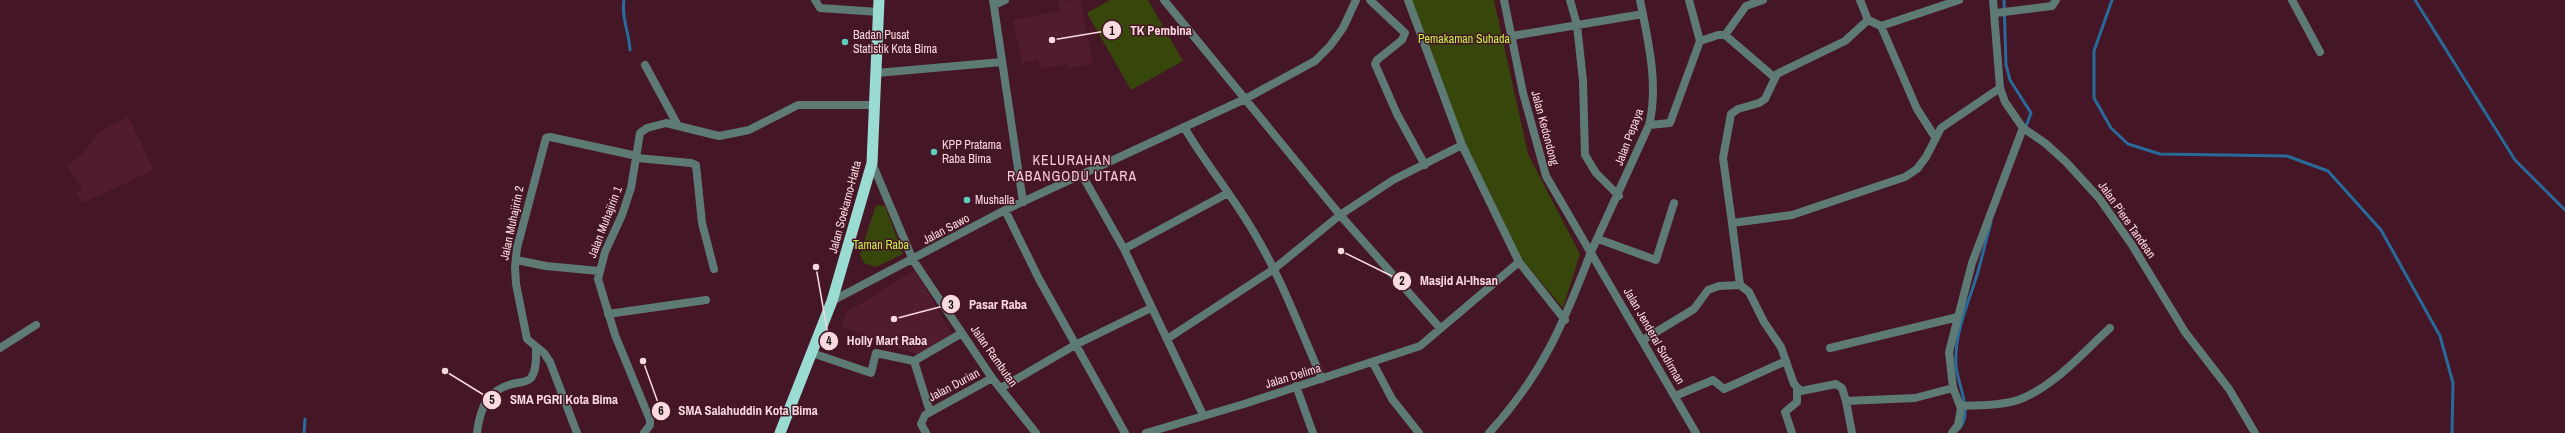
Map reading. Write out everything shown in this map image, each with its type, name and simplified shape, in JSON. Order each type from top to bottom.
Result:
[{"type":"highway","name":"Jalan Soekarno-Hatta","points":[[780,433],[832,300],[872,163],[879,0]]},
{"type":"street","points":[[815,0],[820,8],[879,12]]},
{"type":"street","points":[[1005,0],[994,3],[1023,202]]},
{"type":"street","points":[[1164,0],[1340,215],[1440,328]]},
{"type":"street","name":"Jalan Sawo","points":[[832,300],[913,260],[1005,210],[1245,99],[1315,61],[1330,46],[1343,28],[1356,0]]},
{"type":"street","points":[[1370,0],[1405,33],[1402,40],[1376,60],[1375,64],[1397,114],[1425,165]]},
{"type":"street","points":[[1408,0],[1462,145],[1519,262],[1565,320]]},
{"type":"street","name":"Jalan Kedondong","points":[[1504,0],[1523,94],[1543,169],[1554,191],[1591,252]]},
{"type":"street","points":[[1570,0],[1577,25],[1583,81],[1585,155],[1596,173],[1619,196]]},
{"type":"street","name":"Jalan Pepaya","points":[[1489,433],[1528,386],[1547,357],[1565,320],[1591,252],[1619,196],[1649,125],[1654,97],[1640,0]]},
{"type":"street","points":[[1649,125],[1670,123],[1700,41],[1689,0]]},
{"type":"street","points":[[1725,35],[1746,6],[1763,0]]},
{"type":"street","points":[[1860,0],[1868,20],[1881,26],[1917,109],[1935,137]]},
{"type":"street","points":[[1881,26],[1959,0]]},
{"type":"street","name":"Jalan Piere Tandean","points":[[1993,0],[1996,13],[2000,88],[2005,102],[2024,128],[2066,162],[2099,198],[2132,245],[2185,332],[2229,389],[2255,433]]},
{"type":"street","points":[[1996,13],[2052,6],[2056,0]]},
{"type":"street","points":[[2292,0],[2320,52]]},
{"type":"street","points":[[1512,36],[1643,14]]},
{"type":"street","points":[[1740,285],[1723,158],[1729,120],[1733,112],[1759,103],[1765,98],[1774,77],[1845,41],[1868,20]]},
{"type":"street","points":[[1700,41],[1718,35],[1725,35],[1774,77]]},
{"type":"street","points":[[876,73],[1002,62]]},
{"type":"street","points":[[645,65],[677,124]]},
{"type":"street","points":[[1732,223],[1792,214],[1906,177],[1917,169],[1926,157],[1941,128],[2000,88]]},
{"type":"street","name":"Jalan Muhajirin 1","points":[[644,433],[650,425],[650,420],[608,314],[600,290],[599,272],[622,215],[637,157],[639,136],[644,129],[666,123],[677,124],[705,134],[719,136],[749,130],[798,105],[875,105]]},
{"type":"street","points":[[1184,128],[1203,160],[1228,193],[1253,231],[1274,269],[1322,379]]},
{"type":"street","points":[[1952,433],[1959,420],[1960,406],[1953,388],[1950,352],[1958,316],[1972,263],[2024,128]]},
{"type":"street","name":"Jalan Muhajirin 2","points":[[577,433],[550,362],[544,353],[529,342],[524,329],[516,284],[516,260],[544,140],[548,137],[637,157]]},
{"type":"street","points":[[1167,339],[1274,269],[1340,215],[1393,180],[1462,145]]},
{"type":"street","points":[[637,157],[691,163],[696,165],[702,223],[714,269]]},
{"type":"street","name":"Jalan Rambutan","points":[[872,163],[913,260],[992,378],[1036,433]]},
{"type":"street","points":[[1082,175],[1124,249],[1203,415]]},
{"type":"street","points":[[1124,249],[1228,193]]},
{"type":"street","points":[[1598,239],[1656,260],[1674,203]]},
{"type":"street","points":[[1005,210],[1039,279],[1125,433]]},
{"type":"street","name":"Jalan Jenderal Sudirman","points":[[1591,252],[1696,433]]},
{"type":"street","points":[[516,260],[546,266],[599,272]]},
{"type":"street","name":"Jalan Delima","points":[[1146,433],[1373,363],[1420,346],[1519,262]]},
{"type":"street","points":[[1643,340],[1694,309],[1708,290],[1719,286],[1740,285],[1749,292],[1764,322],[1781,347],[1797,389],[1797,402],[1785,412],[1792,433]]},
{"type":"street","points":[[608,314],[706,300]]},
{"type":"street","points":[[1001,388],[1075,345],[1151,308]]},
{"type":"street","points":[[1830,348],[1958,316]]},
{"type":"street","points":[[0,348],[36,325]]},
{"type":"street","points":[[1960,406],[1999,404],[2028,395],[2044,386],[2110,328]]},
{"type":"street","points":[[812,353],[871,373],[876,353],[914,361],[962,333]]},
{"type":"street","points":[[477,433],[480,412],[487,398],[508,385],[524,382],[532,377],[536,348]]},
{"type":"street","points":[[914,361],[930,412]]},
{"type":"street","points":[[1675,396],[1712,380],[1724,389],[1786,361]]},
{"type":"street","points":[[1373,363],[1392,399],[1419,433]]},
{"type":"street","name":"Jalan Durian","points":[[926,433],[921,422],[930,412],[992,378]]},
{"type":"street","points":[[1797,389],[1805,392],[1828,384],[1836,384],[1842,388],[1852,433]]},
{"type":"street","points":[[1296,386],[1313,433]]},
{"type":"street","points":[[1846,401],[1915,398],[1953,388]]},
{"type":"shaded area","points":[[1080,0],[1093,64],[1068,68],[1067,64],[1040,69],[1038,60],[1022,63],[1013,20],[1060,11],[1058,1]]},
{"type":"shaded area","points":[[128,116],[154,170],[82,203],[76,193],[82,187],[67,166],[83,154],[99,132]]},
{"type":"shaded area","points":[[915,270],[952,334],[921,356],[841,326],[847,312]]},
{"type":"green space","points":[[1110,0],[1148,0],[1183,61],[1131,90],[1087,13]]},
{"type":"green space","name":"Pemakaman Suhada","points":[[1411,0],[1494,0],[1528,154],[1580,254],[1563,308],[1518,255],[1461,137]]},
{"type":"green space","name":"Taman Raba","points":[[876,205],[885,206],[903,254],[876,267],[864,263],[860,255]]},
{"type":"waterway","points":[[624,0],[624,19],[630,50]]},
{"type":"waterway","points":[[2004,0],[2006,65],[2010,80],[2031,113],[2025,129]]},
{"type":"waterway","points":[[2112,0],[2094,51],[2094,98],[2111,128],[2128,144],[2160,154],[2287,156],[2328,171],[2381,230],[2440,336],[2453,383],[2452,433]]},
{"type":"waterway","points":[[2415,0],[2515,160],[2565,210]]},
{"type":"waterway","points":[[1959,429],[1963,422],[1965,406],[1957,373],[1957,342],[1962,319],[1977,275],[1991,222]]},
{"type":"waterway","points":[[304,433],[305,419]]},
{"type":"place","name":"TK Pembina","points":[[1052,40]]},
{"type":"place","name":"Badan Pusat Statistik Kota Bima","points":[[845,42]]},
{"type":"place","name":"KPP Pratama Raba Bima","points":[[934,152]]},
{"type":"place","name":"Mushalla","points":[[967,200]]},
{"type":"place","name":"Masjid Al-Ihsan","points":[[1341,251]]},
{"type":"place","name":"Holly Mart Raba","points":[[816,267]]},
{"type":"place","name":"Pasar Raba","points":[[894,319]]},
{"type":"place","name":"SMA Salahuddin Kota Bima","points":[[643,361]]},
{"type":"place","name":"SMA PGRI Kota Bima","points":[[445,371]]},
{"type":"district","name":"KELURAHAN RABANGODU UTARA","points":[[1072,168]]}]
